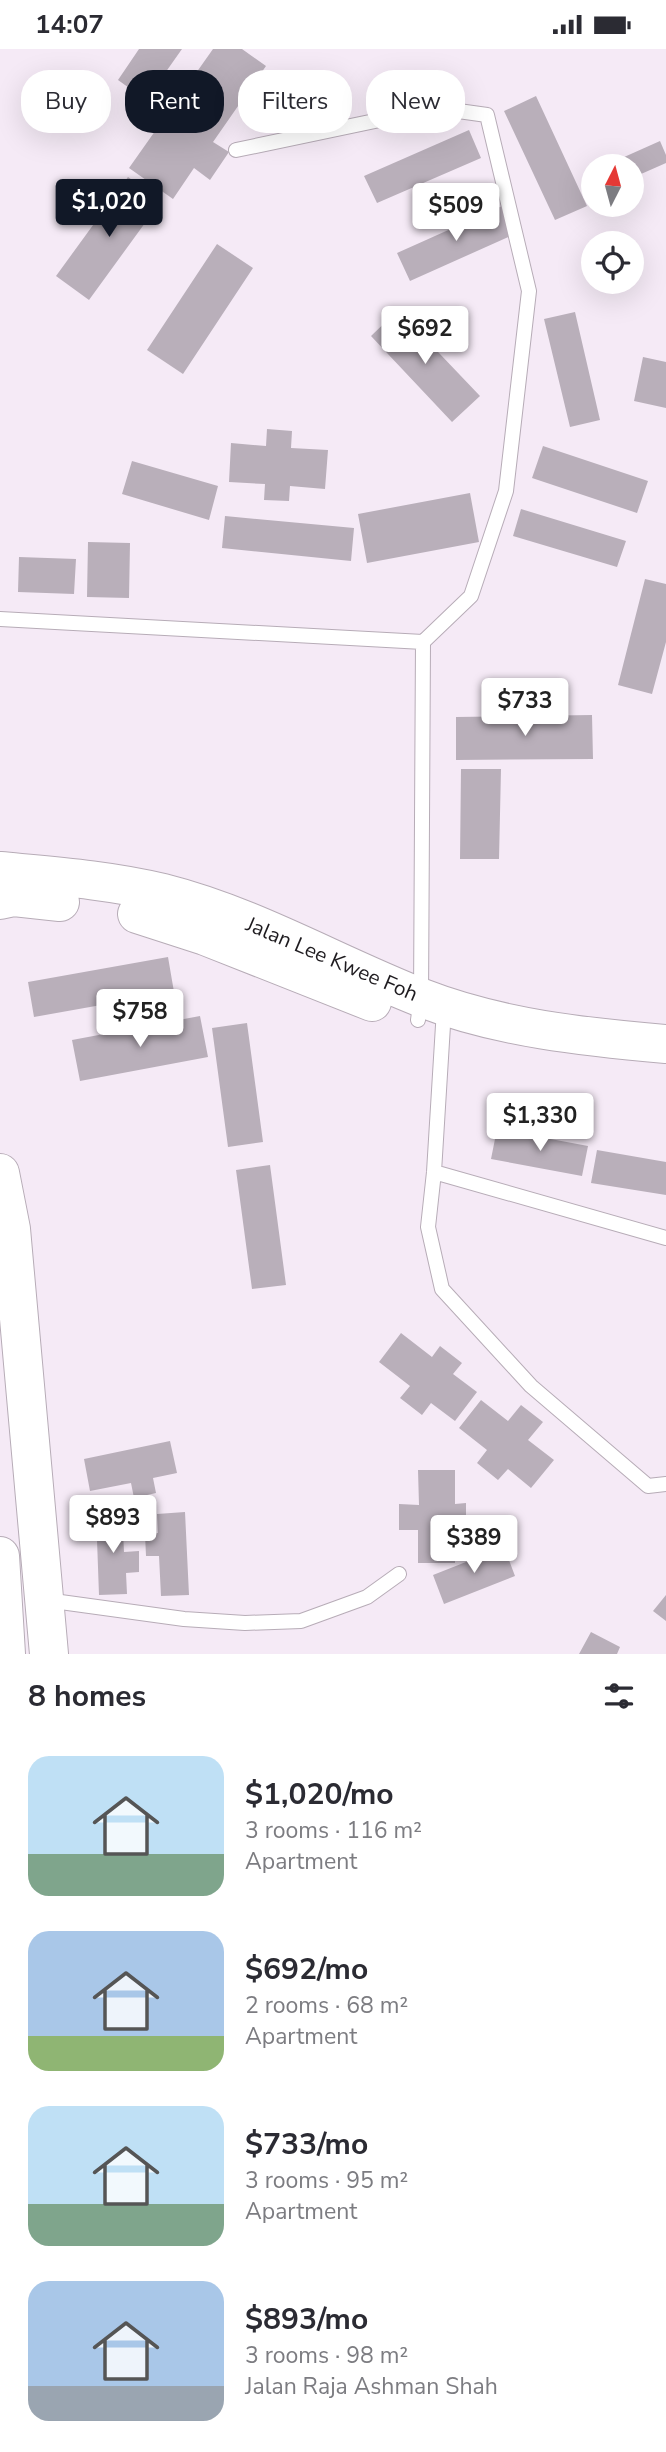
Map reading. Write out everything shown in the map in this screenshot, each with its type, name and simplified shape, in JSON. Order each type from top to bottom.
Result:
[{"type":"main road","name":"Jalan Lee Kwee Foh","points":[[5,888],[162,893],[227,914],[307,946],[431,1013],[578,1059],[666,1067]]},
{"type":"main road","name":"Jalan Lee Kwee Foh","points":[[431,1013],[468,1014],[573,1034],[666,1044]]},
{"type":"main road","points":[[0,1173],[11,1229],[50,1654]]},
{"type":"main road","points":[[0,1563],[6,1654]]},
{"type":"lane","points":[[0,619],[423,642],[471,596],[506,491],[528,291],[487,115],[437,108],[236,150]]},
{"type":"lane","points":[[423,642],[434,1172],[428,1227],[442,1289],[531,1387],[648,1486],[666,1484]]},
{"type":"lane","points":[[434,1172],[666,1238]]},
{"type":"lane","points":[[44,1599],[184,1619],[245,1623],[301,1621],[367,1597],[399,1574]]},
{"type":"building","points":[[139,49],[182,49],[167,70],[125,70],[125,85],[118,80]]},
{"type":"building","points":[[213,49],[242,49],[266,66],[263,70],[238,70],[238,106],[224,126],[224,70],[198,70]]},
{"type":"building","points":[[536,96],[581,193],[581,209],[555,220],[504,111]]},
{"type":"building","points":[[469,130],[481,158],[377,203],[364,176]]},
{"type":"building","points":[[154,133],[219,133],[213,142],[229,152],[210,180],[194,168],[173,199],[129,168]]},
{"type":"building","points":[[660,141],[666,155],[666,163],[644,173],[644,154],[631,154]]},
{"type":"building","points":[[128,177],[161,201],[89,300],[56,276]]},
{"type":"building","points":[[502,206],[515,234],[410,281],[397,253]]},
{"type":"building","points":[[217,244],[253,268],[183,374],[147,350]]},
{"type":"building","points":[[398,310],[480,396],[452,422],[371,336]]},
{"type":"building","points":[[575,312],[600,420],[570,427],[544,319]]},
{"type":"building","points":[[643,357],[666,362],[666,408],[634,401]]},
{"type":"building","points":[[267,429],[292,431],[291,448],[328,450],[325,489],[290,486],[289,501],[264,500],[265,484],[229,482],[231,443],[266,446]]},
{"type":"building","points":[[543,446],[648,481],[637,513],[532,478]]},
{"type":"building","points":[[132,461],[218,486],[209,520],[122,494]]},
{"type":"building","points":[[470,493],[479,542],[367,563],[358,514]]},
{"type":"building","points":[[521,509],[626,541],[617,567],[513,536]]},
{"type":"building","points":[[225,516],[354,528],[351,561],[222,548]]},
{"type":"building","points":[[88,542],[130,543],[129,598],[87,597]]},
{"type":"building","points":[[19,557],[76,559],[74,594],[18,592]]},
{"type":"building","points":[[645,579],[666,584],[666,642],[652,694],[618,685]]},
{"type":"building","points":[[592,715],[593,759],[456,760],[456,717]]},
{"type":"building","points":[[461,769],[501,769],[499,859],[460,859]]},
{"type":"building","points":[[168,957],[174,992],[34,1017],[28,982]]},
{"type":"building","points":[[200,1016],[208,1057],[80,1081],[72,1040]]},
{"type":"building","points":[[247,1023],[263,1142],[228,1147],[212,1028]]},
{"type":"building","points":[[497,1129],[588,1146],[582,1176],[491,1159]]},
{"type":"building","points":[[597,1150],[666,1162],[666,1195],[591,1183]]},
{"type":"building","points":[[270,1165],[286,1285],[252,1289],[236,1170]]},
{"type":"building","points":[[401,1333],[432,1357],[440,1346],[462,1363],[453,1374],[477,1392],[455,1421],[431,1403],[422,1415],[400,1398],[410,1386],[379,1362]]},
{"type":"building","points":[[481,1400],[508,1421],[521,1405],[543,1422],[528,1440],[554,1460],[531,1488],[508,1469],[498,1480],[477,1463],[487,1450],[459,1428]]},
{"type":"building","points":[[170,1441],[177,1473],[153,1478],[156,1493],[134,1498],[131,1483],[90,1491],[84,1459]]},
{"type":"building","points":[[418,1470],[455,1470],[455,1504],[466,1503],[466,1529],[455,1529],[455,1563],[418,1563],[418,1530],[399,1530],[399,1504],[419,1505]]},
{"type":"building","points":[[122,1511],[124,1552],[139,1551],[139,1572],[126,1573],[127,1594],[99,1595],[96,1512]]},
{"type":"building","points":[[185,1512],[189,1595],[161,1596],[159,1556],[146,1556],[145,1534],[158,1533],[157,1514]]},
{"type":"building","points":[[504,1547],[515,1576],[444,1604],[433,1575]]},
{"type":"building","points":[[666,1595],[666,1621],[653,1611]]},
{"type":"building","points":[[591,1632],[620,1647],[617,1654],[579,1654]]}]
